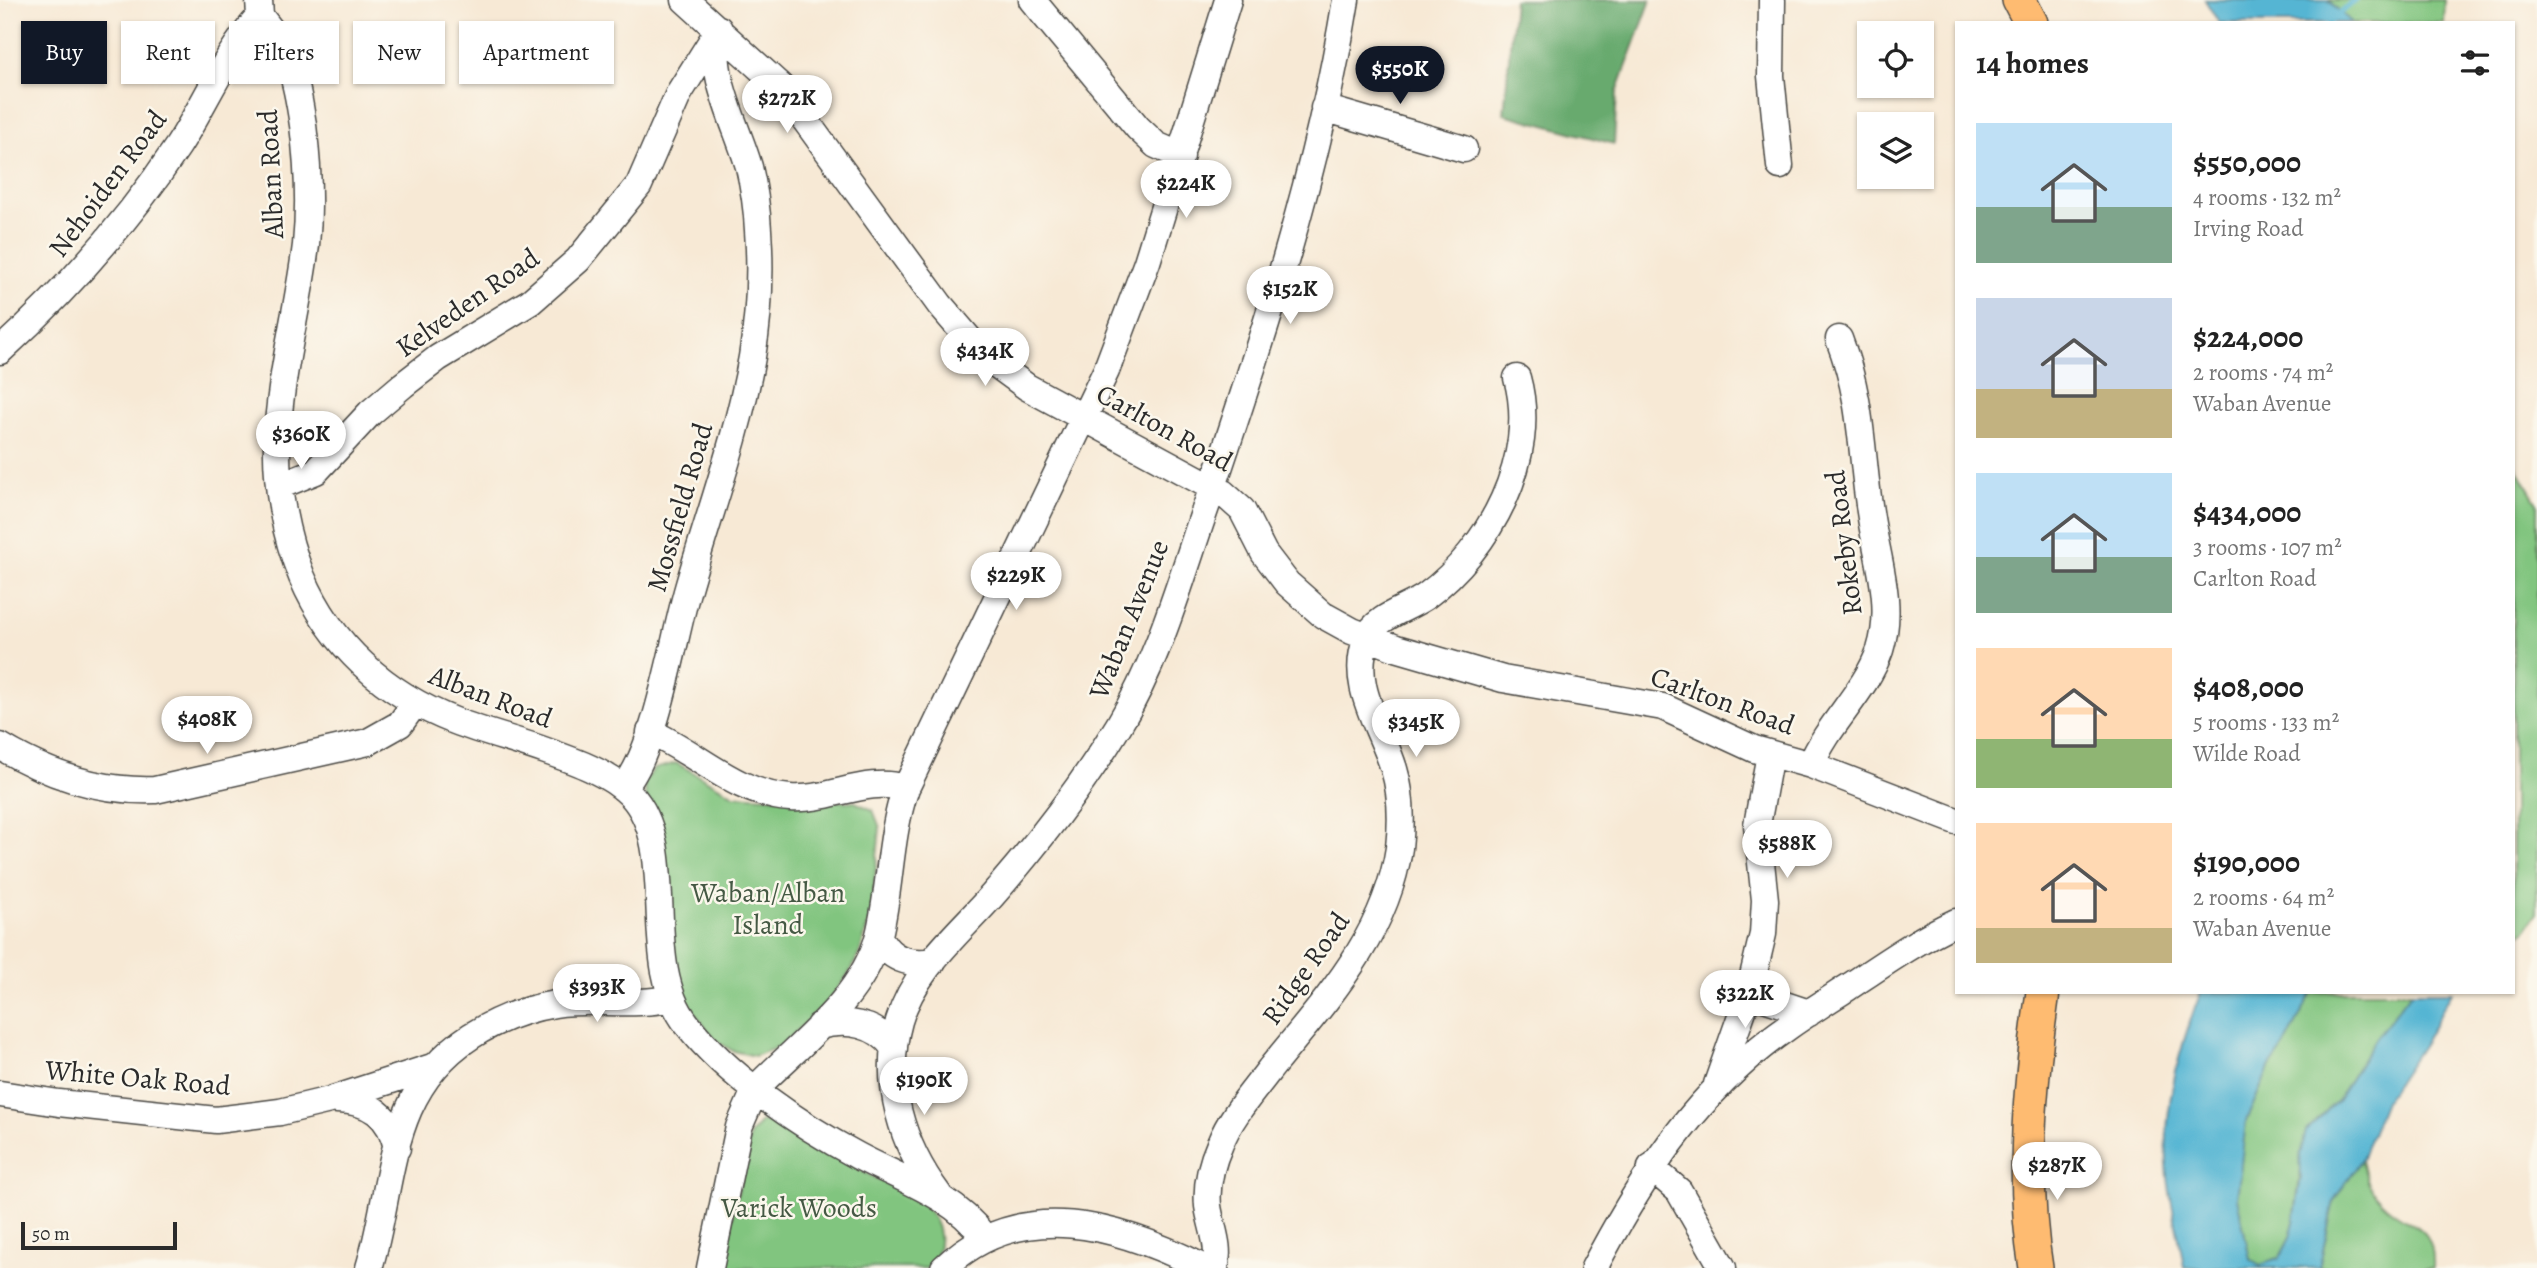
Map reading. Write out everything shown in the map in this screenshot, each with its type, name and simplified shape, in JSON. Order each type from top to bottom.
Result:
[{"type":"main road","points":[[2019,0],[2030,21]]},
{"type":"main road","points":[[2032,1267],[2028,1142],[2043,994]]},
{"type":"street","name":"Carlton Road","points":[[685,0],[781,87],[940,305],[982,354],[1014,380],[1213,486],[1242,510],[1264,553],[1299,595],[1323,615],[1367,637],[1524,684],[1663,707],[1770,754],[1811,765],[1955,821]]},
{"type":"street","points":[[1032,0],[1138,128],[1156,145],[1181,156]]},
{"type":"street","points":[[710,1268],[739,1127],[756,1088],[857,984],[879,936],[894,828],[906,788],[1085,418],[1139,285],[1228,0]]},
{"type":"street","name":"Waban Avenue","points":[[940,1197],[916,1159],[898,1112],[893,1079],[894,1048],[904,1007],[933,961],[1036,843],[1083,781],[1122,721],[1162,634],[1282,274],[1324,108],[1346,0]]},
{"type":"street","points":[[1772,0],[1772,76],[1780,166]]},
{"type":"street","name":"Nehoiden Road","points":[[0,351],[66,290],[125,221],[188,129],[234,47],[260,8]]},
{"type":"street","name":"Alban Road","points":[[260,8],[281,41],[294,75],[308,176],[305,249],[278,422],[279,486],[292,549],[317,608],[352,655],[382,681],[415,703],[456,722],[576,762],[623,788],[650,825],[664,965],[672,998],[698,1037],[756,1088],[827,1138],[940,1197],[967,1216],[984,1237]]},
{"type":"street","name":"Kelveden Road","points":[[279,486],[316,471],[370,413],[403,385],[439,358],[530,302],[579,260],[639,185],[679,93],[719,29]]},
{"type":"street","name":"Mossfield Road","points":[[623,788],[638,768],[650,732],[687,589],[736,424],[756,331],[759,255],[756,205],[749,168],[718,69],[715,49],[719,29]]},
{"type":"street","points":[[1324,108],[1464,149]]},
{"type":"street","name":"Rokeby Road","points":[[1811,765],[1826,733],[1875,662],[1886,615],[1884,583],[1868,494],[1860,412],[1839,340]]},
{"type":"street","points":[[1367,637],[1377,624],[1418,602],[1443,582],[1466,558],[1490,525],[1508,487],[1520,444],[1522,396],[1517,378]]},
{"type":"street","name":"Ridge Road","points":[[1215,1268],[1217,1250],[1208,1189],[1220,1143],[1244,1103],[1357,960],[1377,920],[1396,863],[1401,828],[1400,796],[1393,767],[1363,686],[1362,663],[1367,637]]},
{"type":"street","points":[[0,746],[47,770],[84,783],[119,789],[155,790],[368,742],[400,724],[415,703]]},
{"type":"street","points":[[650,732],[722,775],[773,796],[808,798],[872,783],[906,788]]},
{"type":"street","points":[[1715,1089],[1749,993],[1764,926],[1764,883],[1758,825],[1770,754]]},
{"type":"street","points":[[1594,1268],[1651,1167],[1681,1126],[1715,1089],[1748,1058],[1810,1013],[1905,949],[1955,923]]},
{"type":"street","points":[[879,936],[885,949],[896,957],[910,962],[933,961]]},
{"type":"street","points":[[1749,993],[1810,1013]]},
{"type":"street","points":[[369,1268],[405,1116],[432,1067],[474,1034],[529,1010],[580,1001],[643,1002],[672,998]]},
{"type":"street","points":[[819,1026],[839,1022],[860,1024],[878,1032],[894,1048]]},
{"type":"street","name":"White Oak Road","points":[[0,1094],[196,1120],[257,1115],[330,1100],[432,1067]]},
{"type":"street","points":[[330,1100],[358,1102],[379,1111],[391,1128],[397,1148]]},
{"type":"street","points":[[1651,1167],[1679,1191],[1723,1268]]},
{"type":"street","points":[[944,1268],[984,1237],[1029,1224],[1078,1226],[1140,1241],[1204,1268]]},
{"type":"green space","points":[[1514,0],[1651,0],[1617,92],[1614,144],[1504,114]]},
{"type":"green space","points":[[2328,0],[2445,0],[2444,21],[2350,21]]},
{"type":"green space","points":[[2515,464],[2537,503],[2537,913],[2525,931],[2515,938]]},
{"type":"green space","name":"Waban/Alban Island","points":[[676,763],[734,795],[855,802],[873,810],[880,828],[871,914],[852,969],[830,999],[781,1046],[755,1056],[733,1051],[714,1039],[681,995],[644,783],[654,769]]},
{"type":"green space","points":[[2311,994],[2410,994],[2375,1039],[2337,1101],[2306,1131],[2290,1238],[2279,1259],[2260,1265],[2250,1259],[2237,1198],[2246,1121],[2269,1068],[2284,1047]]},
{"type":"green space","name":"Varick Woods","points":[[774,1121],[923,1205],[934,1219],[939,1235],[937,1251],[929,1268],[722,1268],[750,1135],[761,1122]]},
{"type":"green space","points":[[2362,1159],[2367,1179],[2377,1197],[2426,1235],[2433,1254],[2433,1268],[2319,1268],[2334,1200]]},
{"type":"water","points":[[2205,0],[2328,0],[2350,21],[2218,21]]},
{"type":"water","points":[[2200,994],[2311,994],[2284,1047],[2269,1068],[2246,1121],[2237,1198],[2250,1259],[2260,1265],[2279,1259],[2290,1238],[2301,1177],[2300,1154],[2306,1131],[2337,1101],[2375,1039],[2410,994],[2451,994],[2425,1041],[2385,1101],[2362,1159],[2334,1200],[2319,1268],[2184,1268],[2169,1189],[2166,1153],[2169,1106],[2185,1037]]},
{"type":"waterway","points":[[2331,21],[2355,0]]}]
